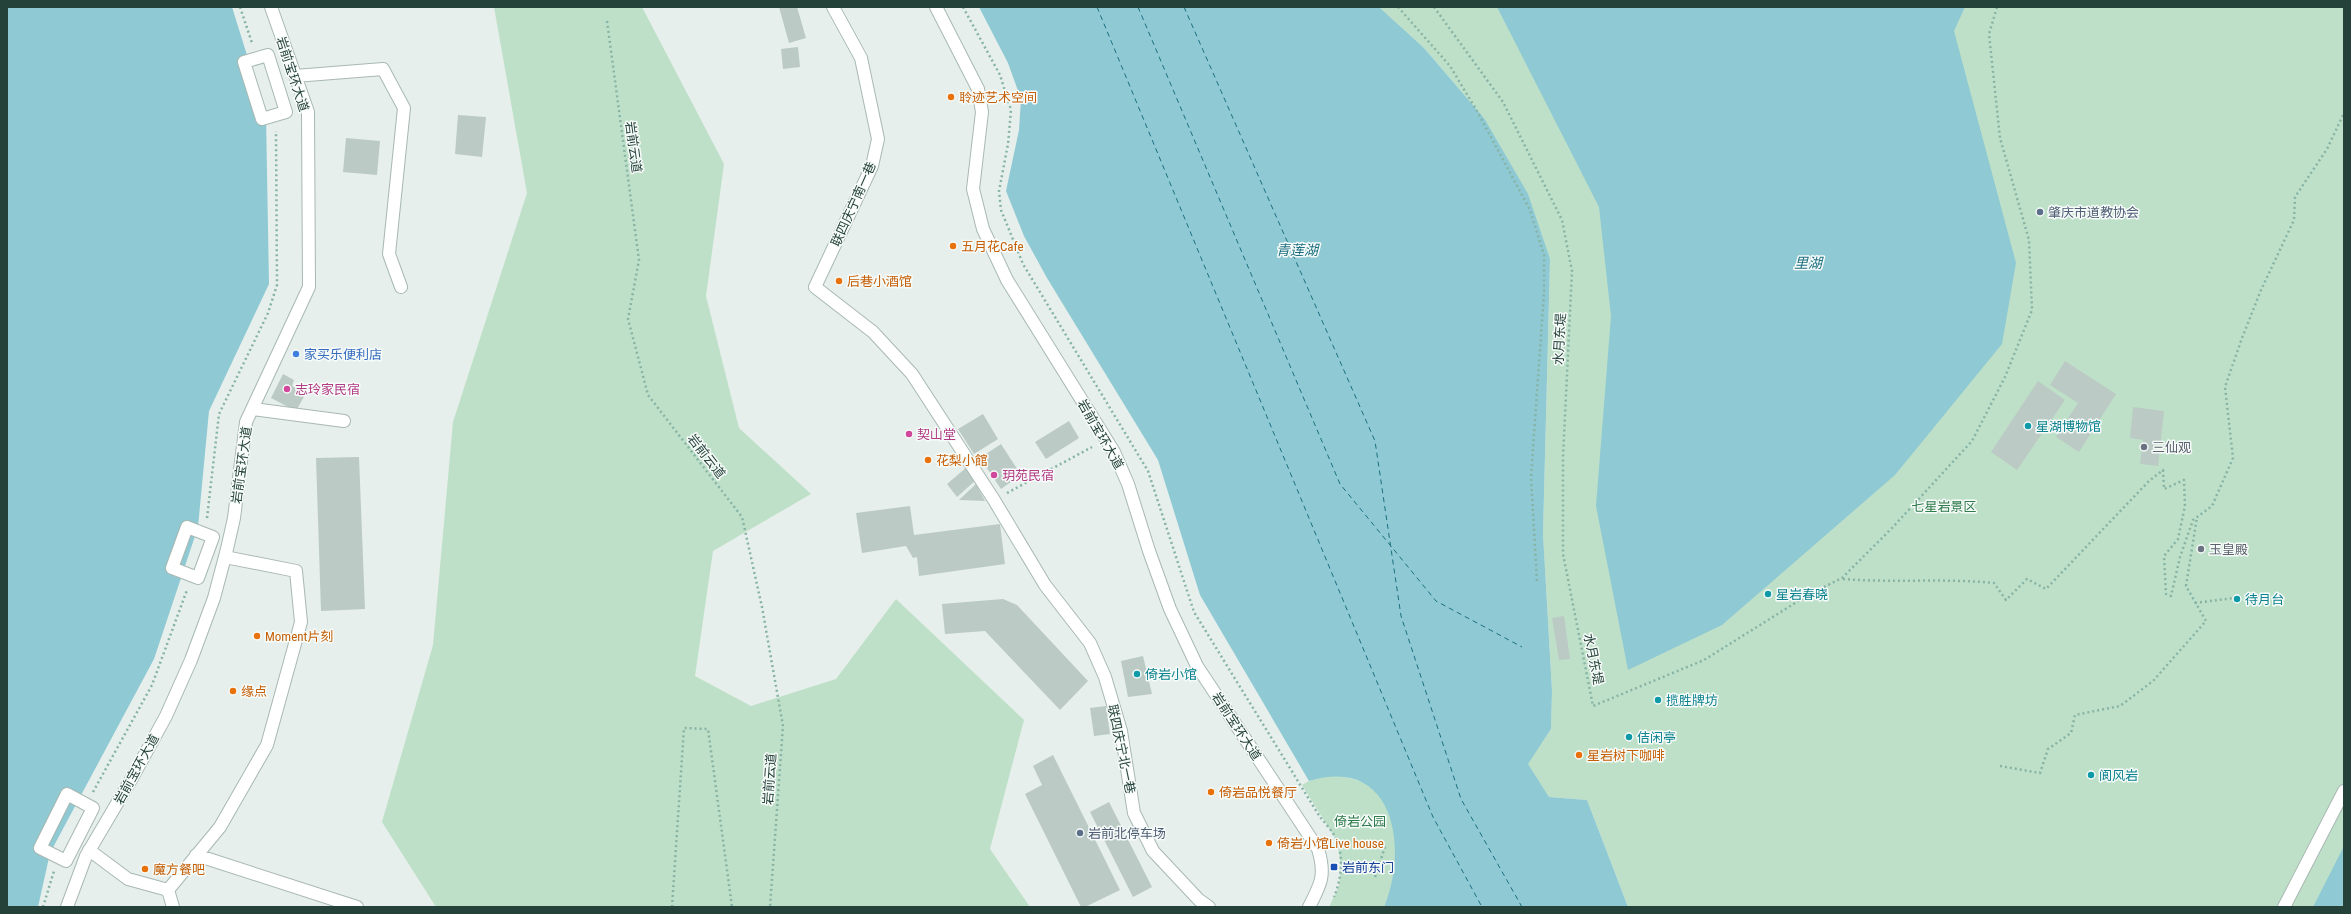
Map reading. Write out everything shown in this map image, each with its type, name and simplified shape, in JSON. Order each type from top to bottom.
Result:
[{"type":"street","name":"岩前宝环大道","points":[[67,907],[89,850],[166,716],[192,660],[214,598],[234,518],[246,422],[309,287],[308,112],[271,7]]},
{"type":"street","name":"联四庆宁南一巷","points":[[815,287],[872,166],[878,138],[861,58],[833,7]]},
{"type":"street","name":"岩前宝环大道","points":[[936,7],[978,89],[982,112],[973,189],[984,229],[1007,280],[1106,440],[1128,484],[1149,551],[1170,609],[1198,666],[1318,849],[1323,865],[1322,882],[1309,907]]},
{"type":"street","points":[[268,55],[286,112],[274,116],[262,120],[244,62],[268,55]]},
{"type":"street","points":[[295,76],[383,69],[404,108],[389,254],[401,287]]},
{"type":"street","name":"联四庆宁北一巷","points":[[815,287],[873,332],[912,374],[994,500],[1045,584],[1090,643],[1105,676],[1121,731],[1134,812],[1153,851],[1199,900],[1209,907]]},
{"type":"street","points":[[253,409],[344,421]]},
{"type":"street","points":[[187,527],[213,537],[198,578],[193,576],[172,568],[187,527]]},
{"type":"street","points":[[168,890],[220,827],[267,745],[301,622],[296,571],[225,557]]},
{"type":"street","points":[[2284,907],[2344,791]]},
{"type":"street","points":[[67,794],[93,808],[66,861],[58,857],[40,848],[67,794]]},
{"type":"street","points":[[89,850],[128,879],[168,890]]},
{"type":"street","points":[[196,855],[357,907]]},
{"type":"street","points":[[168,890],[173,907]]},
{"type":"path","points":[[240,7],[257,58]]},
{"type":"path","points":[[963,7],[1000,75],[1011,110],[1008,144],[999,190],[1001,210],[1023,264],[1148,471],[1186,591],[1204,630],[1320,817],[1337,840],[1342,866],[1339,886],[1332,900]]},
{"type":"path","points":[[1398,7],[1450,66],[1477,111],[1530,210],[1544,255],[1544,293],[1531,478],[1537,582]]},
{"type":"path","name":"水月东堤","points":[[1434,7],[1503,102],[1562,220],[1572,271],[1563,457],[1563,554],[1594,706],[1704,660],[1808,595],[1842,578]]},
{"type":"path","points":[[1842,578],[1893,527],[1972,441],[2005,377],[2032,310],[2029,240],[2000,138],[1989,34],[1997,7]]},
{"type":"path","name":"岩前云道","points":[[606,21],[639,260],[628,319],[648,395],[742,517],[762,607],[783,726],[770,907]]},
{"type":"path","points":[[1842,578],[1877,582],[1934,579],[1994,583],[2006,600],[2027,579],[2046,589],[2150,481],[2164,470],[2164,489],[2184,480],[2185,506],[2178,539],[2164,556],[2166,594],[2172,596],[2180,557],[2193,520],[2212,506],[2233,458],[2225,387],[2242,338],[2261,290],[2294,220],[2294,197],[2328,149],[2344,113]]},
{"type":"path","points":[[205,534],[218,414],[268,313],[277,285],[276,128],[274,116]]},
{"type":"path","points":[[994,500],[1106,440]]},
{"type":"path","points":[[2000,766],[2040,773],[2048,749],[2071,733],[2075,715],[2120,706],[2153,681],[2206,621],[2186,586],[2197,517]]},
{"type":"path","points":[[86,804],[152,685],[193,576]]},
{"type":"path","points":[[2195,603],[2234,598]]},
{"type":"path","points":[[672,907],[684,728],[708,729],[732,907]]},
{"type":"path","points":[[1375,877],[1386,844]]},
{"type":"path","points":[[43,907],[58,857]]},
{"type":"green space","points":[[494,7],[642,7],[724,164],[706,296],[739,428],[811,494],[713,551],[695,676],[751,706],[836,679],[896,599],[1024,720],[990,849],[1030,907],[436,907],[382,822],[433,645],[453,422],[527,193]]},
{"type":"green space","name":"七星岩景区","points":[[1379,7],[2344,7],[2344,907],[1628,907],[1587,800],[1549,797],[1527,764],[1551,729],[1552,691],[1543,534],[1550,259],[1484,118],[1424,48]]},
{"type":"green space","name":"倚岩公园","points":[[1328,775],[1353,779],[1367,785],[1380,796],[1388,810],[1393,825],[1396,842],[1393,876],[1384,907],[1329,907],[1339,886],[1341,866],[1337,841],[1302,785],[1309,781]]},
{"type":"water","points":[[7,7],[232,7],[266,116],[269,284],[209,411],[198,527],[154,659],[50,853],[38,907],[7,907]]},
{"type":"water","name":"青莲湖","points":[[979,7],[1379,7],[1424,48],[1484,118],[1528,194],[1550,259],[1543,534],[1552,691],[1551,729],[1528,764],[1549,797],[1587,800],[1628,907],[1384,907],[1391,883],[1395,858],[1394,834],[1388,812],[1377,794],[1360,781],[1338,776],[1309,781],[1200,595],[1158,460],[1047,278],[1024,236],[1006,191],[1019,130],[1021,99],[1008,63]]},
{"type":"water","name":"里湖","points":[[1497,7],[1965,7],[1954,31],[2016,263],[2002,344],[1895,475],[1722,625],[1628,670],[1596,506],[1611,316],[1599,207]]},
{"type":"water","points":[[2344,846],[2344,907],[2313,907]]},
{"type":"building","points":[[779,7],[797,7],[806,38],[789,43]]},
{"type":"building","points":[[798,47],[800,67],[783,69],[781,49]]},
{"type":"building","points":[[458,115],[486,117],[482,157],[455,154]]},
{"type":"building","points":[[346,138],[380,141],[377,175],[343,172]]},
{"type":"building","points":[[2065,361],[2116,394],[2079,452],[2056,437],[2078,403],[2050,385]]},
{"type":"building","name":"志玲家民宿","points":[[283,374],[294,380],[292,386],[306,393],[296,411],[271,398]]},
{"type":"building","points":[[2038,381],[2065,400],[2017,470],[1991,452]]},
{"type":"building","name":"三仙观","points":[[2133,407],[2164,411],[2158,466],[2140,464],[2143,440],[2130,438]]},
{"type":"building","points":[[983,414],[998,439],[974,454],[958,429]]},
{"type":"building","points":[[1069,421],[1079,438],[1046,459],[1035,442]]},
{"type":"building","points":[[1001,444],[1021,475],[1001,489],[980,458]]},
{"type":"building","points":[[359,457],[365,609],[321,611],[316,458]]},
{"type":"building","points":[[967,467],[977,479],[957,497],[947,484]]},
{"type":"building","points":[[976,484],[985,501],[959,500]]},
{"type":"building","points":[[910,506],[914,535],[1000,524],[1005,564],[919,576],[917,557],[913,558],[906,546],[862,553],[856,513]]},
{"type":"building","points":[[1003,599],[1017,605],[1088,681],[1060,710],[985,631],[945,634],[942,604]]},
{"type":"building","points":[[1564,616],[1570,659],[1559,660],[1552,618]]},
{"type":"building","points":[[1143,656],[1152,694],[1128,697],[1121,661]]},
{"type":"building","points":[[1106,706],[1110,734],[1094,736],[1090,708]]},
{"type":"building","points":[[1053,755],[1120,890],[1085,907],[1081,907],[1025,794],[1042,785],[1033,766]]},
{"type":"building","points":[[1109,802],[1152,887],[1133,897],[1090,812]]},
{"type":"ferry route","points":[[1097,7],[1433,817],[1482,907]]},
{"type":"ferry route","points":[[1138,7],[1340,484],[1436,601],[1522,647]]},
{"type":"ferry route","points":[[1184,7],[1375,441],[1401,616],[1461,799],[1522,907]]},
{"type":"place","name":"聆迹艺术空间","points":[[951,97]]},
{"type":"place","name":"肇庆市道教协会","points":[[2040,212]]},
{"type":"place","name":"五月花Cafe","points":[[953,246]]},
{"type":"place","name":"后巷小酒馆","points":[[839,281]]},
{"type":"place","name":"家买乐便利店","points":[[296,354]]},
{"type":"place","name":"志玲家民宿","points":[[287,389]]},
{"type":"place","name":"星湖博物馆","points":[[2028,426]]},
{"type":"place","name":"契山堂","points":[[909,434]]},
{"type":"place","name":"三仙观","points":[[2144,447]]},
{"type":"place","name":"花梨小館","points":[[928,460]]},
{"type":"place","name":"玥苑民宿","points":[[994,475]]},
{"type":"place","name":"玉皇殿","points":[[2201,549]]},
{"type":"place","name":"星岩春晓","points":[[1768,594]]},
{"type":"place","name":"待月台","points":[[2237,599]]},
{"type":"place","name":"Moment片刻","points":[[257,636]]},
{"type":"place","name":"倚岩小馆","points":[[1137,674]]},
{"type":"place","name":"缘点","points":[[233,691]]},
{"type":"place","name":"揽胜牌坊","points":[[1658,700]]},
{"type":"place","name":"佶闲亭","points":[[1629,737]]},
{"type":"place","name":"星岩树下咖啡","points":[[1579,755]]},
{"type":"place","name":"阆风岩","points":[[2091,775]]},
{"type":"place","name":"倚岩品悦餐厅","points":[[1211,792]]},
{"type":"place","name":"岩前北停车场","points":[[1080,833]]},
{"type":"place","name":"倚岩小馆Live house","points":[[1269,843]]},
{"type":"place","name":"岩前东门","points":[[1334,867]]},
{"type":"place","name":"魔方餐吧","points":[[145,869]]}]
